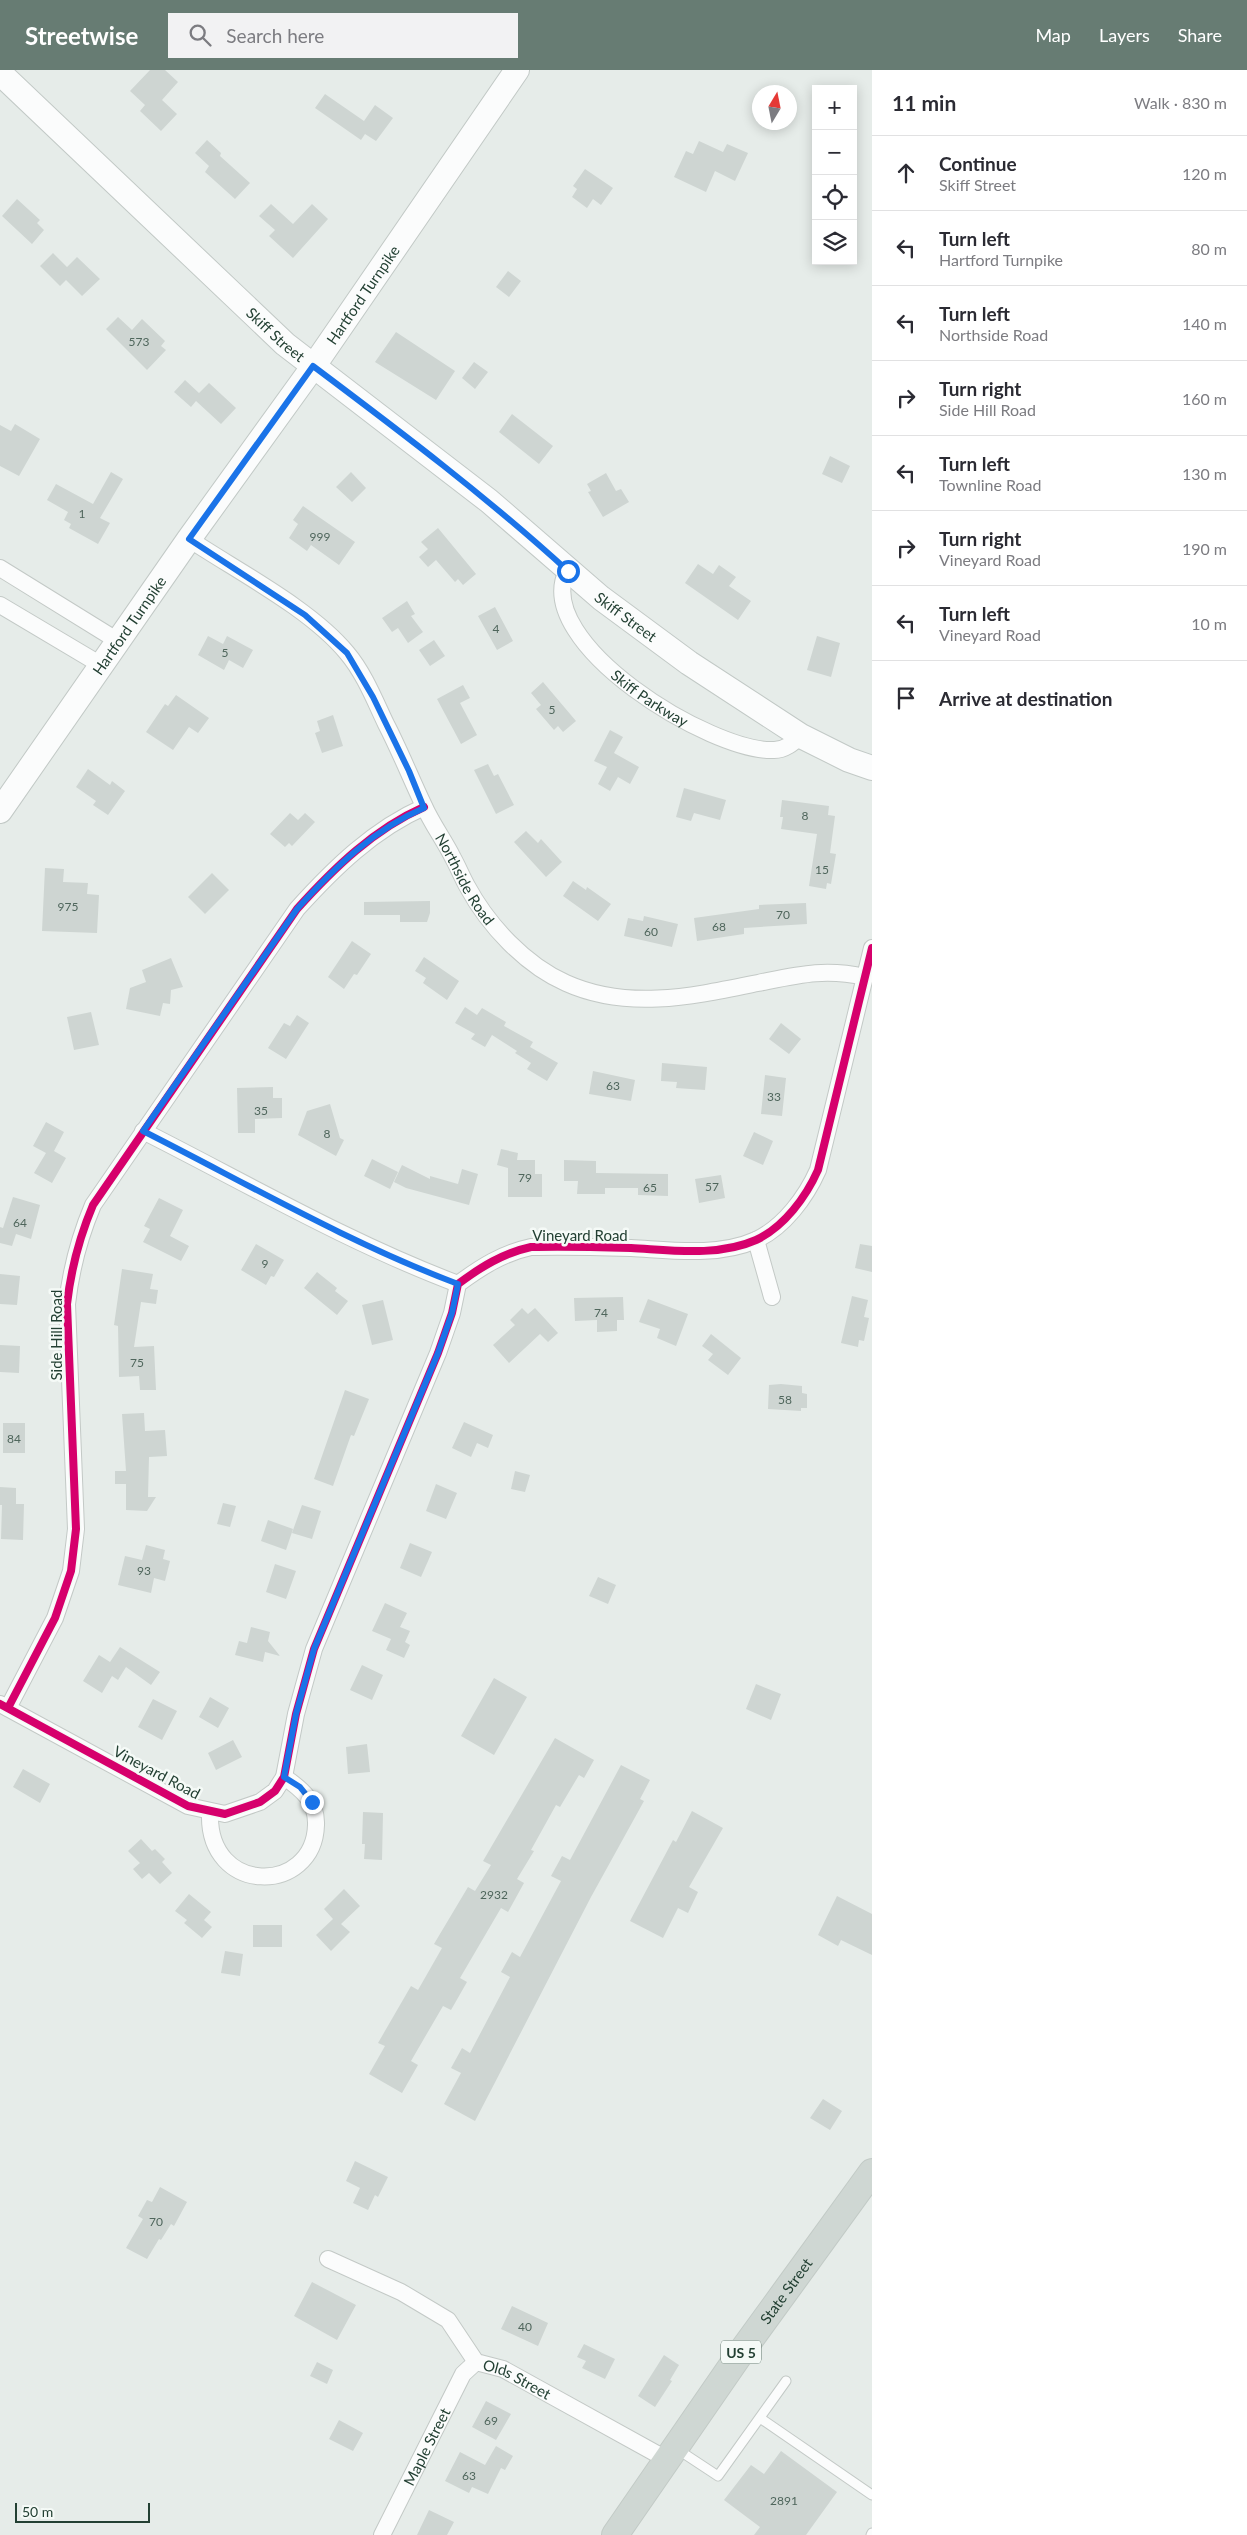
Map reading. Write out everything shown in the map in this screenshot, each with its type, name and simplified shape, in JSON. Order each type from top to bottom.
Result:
[{"type":"main road","name":"Hartford Turnpike","points":[[0,811],[189,539],[313,366],[517,70]]},
{"type":"main road","name":"Skiff Street","points":[[0,73],[237,300],[313,366],[439,461],[526,532],[568,571],[601,598],[689,663],[801,736],[849,760],[872,768]]},
{"type":"main road","name":"State Street","points":[[615,2535],[670,2453],[872,2172]]},
{"type":"street","name":"Northside Road","points":[[189,539],[305,615],[347,653],[377,705],[424,808],[453,857],[467,887],[483,911],[506,939],[532,962],[566,983],[610,997],[653,1000],[698,995],[803,974],[840,972],[865,977]]},
{"type":"street","points":[[0,568],[118,641]]},
{"type":"street","name":"Skiff Parkway","points":[[568,571],[562,582],[561,595],[566,615],[575,630],[607,667],[676,718],[706,734],[743,746],[775,750],[789,746],[801,736]]},
{"type":"street","points":[[0,605],[101,665]]},
{"type":"street","name":"Side Hill Road","points":[[4,1706],[52,1626],[71,1572],[76,1529],[67,1304],[78,1240],[93,1205],[297,909],[325,877],[368,841],[400,818],[424,808]]},
{"type":"street","name":"Vineyard Road","points":[[4,1706],[188,1806],[210,1813],[225,1814],[260,1802],[275,1791],[284,1777],[296,1714],[314,1649],[438,1353],[452,1313],[458,1284],[493,1260],[516,1250],[531,1247],[689,1251],[727,1248],[756,1240],[778,1224],[801,1200],[818,1170],[872,948]]},
{"type":"street","points":[[143,1131],[422,1271],[458,1284]]},
{"type":"street","points":[[756,1240],[772,1297]]},
{"type":"street","name":"Vineyard Road","points":[[210,1813],[211,1837],[218,1852],[230,1866],[248,1875],[266,1876],[283,1873],[300,1864],[310,1852],[316,1836],[316,1820],[312,1802],[300,1787],[284,1777]]},
{"type":"street","name":"Olds Street","points":[[328,2260],[401,2292],[448,2320],[476,2362],[503,2369],[670,2453]]},
{"type":"street","name":"Maple Street","points":[[382,2535],[463,2374],[476,2362]]},
{"type":"lane","points":[[670,2453],[718,2476],[786,2381]]},
{"type":"lane","points":[[760,2418],[872,2496]]},
{"type":"building","points":[[150,70],[165,70],[178,82],[162,100],[177,114],[161,131],[140,111],[145,105],[130,91]]},
{"type":"building","points":[[325,94],[364,121],[375,105],[393,118],[376,141],[365,134],[361,140],[315,108]]},
{"type":"building","points":[[207,140],[221,153],[220,156],[250,183],[235,199],[205,172],[209,166],[195,153]]},
{"type":"building","points":[[699,141],[723,152],[727,144],[748,153],[735,181],[715,171],[706,192],[674,177],[686,151],[693,154]]},
{"type":"building","points":[[585,169],[613,188],[601,205],[593,199],[587,208],[572,197],[577,189],[573,186]]},
{"type":"building","points":[[17,199],[40,220],[37,223],[44,230],[32,244],[2,216]]},
{"type":"building","points":[[271,204],[293,224],[312,204],[328,219],[293,258],[269,236],[275,230],[259,216]]},
{"type":"building","points":[[53,253],[67,267],[77,257],[100,279],[82,296],[66,280],[60,286],[40,266]]},
{"type":"building","points":[[508,271],[521,281],[509,297],[496,287]]},
{"type":"building","points":[[118,317],[132,330],[142,319],[165,341],[161,346],[166,350],[147,370],[106,329]]},
{"type":"building","points":[[396,332],[455,371],[436,400],[375,362]]},
{"type":"building","points":[[474,362],[488,372],[475,389],[462,378]]},
{"type":"building","points":[[185,380],[199,393],[209,383],[236,408],[221,424],[196,401],[191,407],[174,392]]},
{"type":"building","points":[[512,414],[553,446],[539,464],[499,432]]},
{"type":"building","points":[[15,424],[40,439],[19,476],[0,466],[0,425],[11,431]]},
{"type":"building","points":[[830,456],[850,466],[842,483],[822,474]]},
{"type":"building","points":[[111,472],[123,479],[100,518],[110,523],[98,544],[69,528],[71,524],[64,520],[68,512],[47,500],[56,484],[93,504]]},
{"type":"building","points":[[351,472],[366,488],[352,502],[336,487]]},
{"type":"building","points":[[606,473],[616,491],[621,489],[629,502],[603,517],[588,492],[591,491],[587,484]]},
{"type":"building","points":[[303,506],[355,542],[339,565],[311,545],[307,551],[289,538],[298,524],[293,520]]},
{"type":"building","points":[[438,528],[476,574],[463,585],[458,579],[455,582],[436,560],[428,567],[419,557],[428,549],[421,542]]},
{"type":"building","points":[[698,564],[713,574],[719,565],[736,577],[729,586],[751,601],[738,620],[685,583]]},
{"type":"building","points":[[407,601],[415,614],[411,616],[423,632],[408,643],[398,628],[392,632],[382,618]]},
{"type":"building","points":[[495,607],[513,641],[497,650],[478,616]]},
{"type":"building","points":[[208,636],[223,644],[227,636],[253,650],[243,668],[229,660],[224,670],[198,655]]},
{"type":"building","points":[[817,636],[840,643],[831,677],[807,670]]},
{"type":"building","points":[[434,640],[445,656],[430,666],[419,650]]},
{"type":"building","points":[[543,682],[576,721],[563,732],[558,726],[554,730],[536,709],[541,705],[531,693]]},
{"type":"building","points":[[463,685],[470,698],[460,703],[477,735],[461,744],[437,699]]},
{"type":"building","points":[[176,695],[209,718],[198,733],[189,727],[173,750],[146,732],[165,704],[168,706]]},
{"type":"building","points":[[333,715],[343,746],[322,753],[315,733],[320,731],[317,721]]},
{"type":"building","points":[[610,730],[623,737],[614,753],[639,767],[630,784],[618,777],[610,791],[598,784],[607,767],[594,761]]},
{"type":"building","points":[[488,764],[494,776],[498,774],[514,805],[496,814],[474,770]]},
{"type":"building","points":[[88,769],[110,785],[112,781],[125,791],[108,815],[93,805],[96,801],[76,787]]},
{"type":"building","points":[[684,788],[726,800],[720,820],[694,813],[691,821],[676,817]]},
{"type":"building","points":[[782,800],[829,806],[828,815],[835,816],[830,853],[836,854],[831,884],[827,883],[826,889],[809,886],[817,834],[781,829],[783,817],[780,817]]},
{"type":"building","points":[[290,813],[298,820],[305,813],[315,822],[292,846],[289,843],[285,847],[270,834]]},
{"type":"building","points":[[526,831],[538,843],[541,839],[562,862],[546,877],[514,842]]},
{"type":"building","points":[[45,868],[64,869],[63,882],[88,883],[87,894],[99,895],[97,933],[42,931]]},
{"type":"building","points":[[212,873],[229,890],[205,914],[188,897]]},
{"type":"building","points":[[573,881],[586,890],[587,887],[611,904],[598,921],[563,896]]},
{"type":"building","points":[[430,901],[430,913],[427,922],[400,922],[400,915],[364,915],[364,902]]},
{"type":"building","points":[[806,903],[807,924],[744,928],[744,934],[697,941],[694,918],[759,909],[759,905]]},
{"type":"building","points":[[644,916],[678,924],[672,947],[624,936],[628,918],[643,921]]},
{"type":"building","points":[[352,941],[371,954],[357,975],[354,974],[344,989],[328,977]]},
{"type":"building","points":[[424,957],[459,981],[447,1000],[423,983],[426,978],[415,971]]},
{"type":"building","points":[[171,958],[183,987],[171,990],[170,1004],[163,1003],[160,1016],[126,1009],[130,988],[146,982],[142,970]]},
{"type":"building","points":[[465,1007],[477,1015],[482,1008],[506,1022],[504,1026],[533,1042],[530,1047],[558,1063],[547,1081],[527,1069],[531,1063],[515,1053],[517,1051],[492,1035],[485,1047],[471,1039],[475,1034],[455,1023]]},
{"type":"building","points":[[91,1012],[99,1045],[74,1050],[67,1017]]},
{"type":"building","points":[[297,1015],[309,1023],[286,1059],[268,1048],[284,1023],[290,1026]]},
{"type":"building","points":[[781,1023],[801,1039],[789,1054],[769,1039]]},
{"type":"building","points":[[662,1063],[707,1067],[705,1090],[676,1088],[677,1082],[661,1081]]},
{"type":"building","points":[[593,1071],[635,1080],[631,1101],[589,1094]]},
{"type":"building","points":[[765,1075],[786,1078],[782,1116],[761,1114]]},
{"type":"building","points":[[273,1087],[273,1098],[282,1098],[282,1118],[255,1119],[255,1133],[238,1133],[237,1088]]},
{"type":"building","points":[[330,1104],[340,1138],[344,1140],[336,1156],[298,1135],[307,1111]]},
{"type":"building","points":[[46,1122],[64,1132],[54,1151],[66,1158],[52,1183],[34,1173],[46,1153],[33,1146]]},
{"type":"building","points":[[754,1132],[773,1141],[763,1165],[743,1156]]},
{"type":"building","points":[[501,1149],[518,1153],[517,1160],[535,1160],[535,1174],[542,1174],[542,1197],[508,1197],[508,1168],[497,1165]]},
{"type":"building","points":[[372,1159],[398,1172],[390,1189],[364,1176]]},
{"type":"building","points":[[564,1160],[596,1161],[596,1173],[668,1174],[668,1196],[638,1195],[638,1188],[605,1188],[605,1194],[577,1194],[578,1181],[564,1181]]},
{"type":"building","points":[[402,1165],[430,1179],[430,1176],[458,1184],[462,1169],[478,1174],[469,1205],[406,1188],[394,1182]]},
{"type":"building","points":[[721,1175],[725,1198],[699,1203],[695,1179]]},
{"type":"building","points":[[13,1197],[40,1205],[31,1239],[16,1234],[12,1246],[0,1243],[0,1227],[3,1228]]},
{"type":"building","points":[[159,1198],[183,1210],[170,1236],[189,1246],[181,1261],[143,1242],[150,1229],[144,1226]]},
{"type":"building","points":[[256,1244],[284,1260],[274,1277],[271,1276],[266,1285],[241,1270]]},
{"type":"building","points":[[860,1244],[872,1246],[872,1272],[855,1268]]},
{"type":"building","points":[[122,1269],[153,1274],[150,1289],[158,1290],[156,1304],[141,1302],[134,1347],[154,1346],[156,1390],[140,1390],[139,1376],[119,1377],[118,1326],[114,1325]]},
{"type":"building","points":[[317,1272],[337,1288],[335,1291],[348,1301],[337,1315],[304,1288]]},
{"type":"building","points":[[0,1274],[20,1276],[17,1305],[0,1304]]},
{"type":"building","points":[[852,1296],[868,1300],[864,1317],[869,1318],[864,1341],[859,1340],[858,1347],[841,1343]]},
{"type":"building","points":[[623,1297],[624,1320],[617,1320],[617,1331],[597,1332],[597,1320],[575,1321],[574,1298]]},
{"type":"building","points":[[648,1299],[688,1314],[676,1346],[657,1338],[660,1329],[639,1322]]},
{"type":"building","points":[[383,1300],[393,1340],[372,1345],[362,1305]]},
{"type":"building","points":[[522,1308],[528,1314],[535,1308],[558,1333],[548,1342],[540,1334],[509,1363],[493,1345],[515,1325],[510,1320]]},
{"type":"building","points":[[711,1334],[741,1358],[728,1375],[708,1360],[713,1354],[702,1346]]},
{"type":"building","points":[[0,1345],[20,1346],[19,1373],[0,1372]]},
{"type":"building","points":[[769,1385],[802,1386],[802,1393],[807,1394],[807,1408],[801,1408],[801,1411],[768,1409]]},
{"type":"building","points":[[345,1390],[369,1399],[354,1436],[351,1435],[333,1486],[314,1479]]},
{"type":"building","points":[[144,1413],[145,1431],[165,1430],[167,1456],[149,1457],[148,1497],[156,1497],[147,1511],[126,1510],[126,1484],[115,1484],[115,1471],[126,1471],[122,1414]]},
{"type":"building","points":[[464,1422],[493,1435],[488,1448],[477,1443],[471,1457],[452,1448]]},
{"type":"building","points":[[3,1423],[25,1423],[25,1453],[3,1453]]},
{"type":"building","points":[[515,1471],[530,1475],[525,1492],[511,1489]]},
{"type":"building","points":[[436,1484],[457,1493],[446,1519],[426,1511]]},
{"type":"building","points":[[0,1487],[16,1488],[16,1504],[24,1504],[23,1540],[1,1539],[2,1505],[0,1505]]},
{"type":"building","points":[[223,1503],[236,1506],[230,1527],[217,1524]]},
{"type":"building","points":[[302,1505],[321,1511],[312,1539],[292,1533]]},
{"type":"building","points":[[268,1520],[293,1529],[286,1550],[261,1541]]},
{"type":"building","points":[[410,1543],[432,1552],[421,1577],[400,1568]]},
{"type":"building","points":[[146,1545],[165,1550],[163,1559],[170,1561],[165,1581],[154,1578],[151,1593],[118,1585],[125,1556],[142,1560]]},
{"type":"building","points":[[275,1564],[296,1571],[286,1599],[266,1592]]},
{"type":"building","points":[[598,1577],[616,1585],[608,1604],[589,1596]]},
{"type":"building","points":[[385,1603],[407,1613],[400,1627],[410,1631],[405,1642],[410,1645],[404,1658],[386,1650],[391,1639],[372,1631]]},
{"type":"building","points":[[251,1627],[270,1632],[268,1641],[280,1656],[265,1652],[263,1662],[235,1655],[239,1641],[247,1643]]},
{"type":"building","points":[[120,1647],[160,1672],[151,1685],[126,1667],[118,1680],[112,1676],[102,1693],[83,1681],[99,1655],[110,1662]]},
{"type":"building","points":[[362,1665],[383,1675],[372,1700],[350,1690]]},
{"type":"building","points":[[494,1678],[527,1697],[494,1755],[461,1736]]},
{"type":"building","points":[[756,1684],[781,1694],[771,1720],[746,1709]]},
{"type":"building","points":[[210,1697],[229,1708],[218,1728],[199,1717]]},
{"type":"building","points":[[153,1699],[177,1711],[162,1740],[138,1727]]},
{"type":"building","points":[[555,1738],[594,1760],[584,1778],[579,1775],[560,1807],[556,1805],[531,1850],[534,1851],[517,1879],[524,1883],[508,1912],[501,1908],[460,1978],[467,1982],[451,2010],[443,2006],[411,2061],[418,2065],[402,2093],[369,2074],[385,2046],[378,2043],[411,1986],[418,1990],[442,1948],[434,1944],[468,1887],[475,1891],[491,1865],[483,1861]]},
{"type":"building","points":[[233,1740],[242,1757],[216,1770],[208,1753]]},
{"type":"building","points":[[367,1744],[370,1772],[348,1774],[346,1747]]},
{"type":"building","points":[[621,1765],[650,1780],[640,1799],[644,1801],[591,1897],[475,2121],[444,2104],[461,2073],[451,2068],[462,2048],[470,2053],[510,1977],[501,1972],[512,1952],[520,1957],[561,1881],[551,1876],[562,1856],[570,1860]]},
{"type":"building","points":[[23,1769],[50,1784],[40,1803],[13,1787]]},
{"type":"building","points":[[692,1811],[723,1828],[689,1887],[698,1892],[688,1913],[678,1908],[663,1938],[630,1921],[673,1840],[676,1842]]},
{"type":"building","points":[[363,1812],[383,1813],[382,1860],[364,1859],[365,1844],[362,1844]]},
{"type":"building","points":[[141,1839],[152,1851],[155,1849],[165,1859],[162,1862],[172,1873],[160,1884],[149,1873],[142,1879],[133,1869],[140,1863],[128,1851]]},
{"type":"building","points":[[344,1889],[360,1906],[341,1924],[350,1932],[331,1951],[316,1935],[333,1919],[324,1909]]},
{"type":"building","points":[[189,1894],[211,1912],[204,1920],[212,1927],[202,1938],[184,1923],[187,1920],[175,1911]]},
{"type":"building","points":[[837,1896],[872,1914],[872,1955],[841,1940],[838,1946],[818,1935]]},
{"type":"building","points":[[253,1925],[282,1925],[282,1947],[253,1947]]},
{"type":"building","points":[[225,1951],[243,1954],[240,1976],[221,1973]]},
{"type":"building","points":[[823,2099],[842,2111],[830,2130],[810,2118]]},
{"type":"building","points":[[355,2161],[388,2177],[378,2197],[375,2195],[368,2210],[353,2203],[360,2188],[346,2181]]},
{"type":"building","points":[[160,2187],[187,2202],[174,2226],[171,2224],[147,2259],[126,2248],[143,2219],[138,2216],[147,2200],[152,2202]]},
{"type":"building","points":[[312,2282],[356,2305],[337,2340],[294,2316]]},
{"type":"building","points":[[512,2306],[548,2323],[538,2346],[501,2329]]},
{"type":"building","points":[[584,2344],[615,2359],[605,2379],[582,2368],[586,2361],[577,2357]]},
{"type":"building","points":[[664,2355],[679,2365],[670,2380],[672,2381],[655,2407],[638,2396]]},
{"type":"building","points":[[317,2362],[333,2370],[327,2384],[310,2376]]},
{"type":"building","points":[[486,2401],[511,2414],[496,2440],[472,2427]]},
{"type":"building","points":[[339,2420],[363,2433],[353,2451],[329,2439]]},
{"type":"building","points":[[496,2446],[513,2456],[505,2470],[501,2468],[488,2494],[472,2487],[469,2493],[445,2481],[460,2452],[485,2465]]},
{"type":"building","points":[[781,2451],[837,2492],[806,2535],[754,2535],[760,2527],[724,2500],[751,2465],[764,2474]]},
{"type":"building","points":[[429,2510],[454,2522],[447,2535],[417,2535]]},
{"type":"cycle path","points":[[8,1708],[55,1618],[71,1571],[76,1529],[67,1304],[76,1254],[93,1205],[297,909],[325,879],[372,838],[388,826],[424,807]]},
{"type":"cycle path","points":[[0,1704],[188,1806],[225,1814],[260,1802],[275,1791],[284,1777],[296,1714],[314,1649],[438,1353],[452,1313],[458,1284],[493,1261],[531,1247],[710,1251],[726,1249],[756,1240],[776,1227],[800,1201],[818,1170],[872,948]]},
{"type":"route","points":[[312,1802],[300,1787],[284,1777],[296,1714],[305,1680],[314,1649],[331,1607],[438,1353],[452,1313],[458,1284],[422,1271],[143,1131],[297,909],[325,877],[368,841],[400,818],[424,808],[409,771],[373,697],[347,653],[305,615],[189,539],[313,366],[425,449],[526,532],[568,571]]}]
